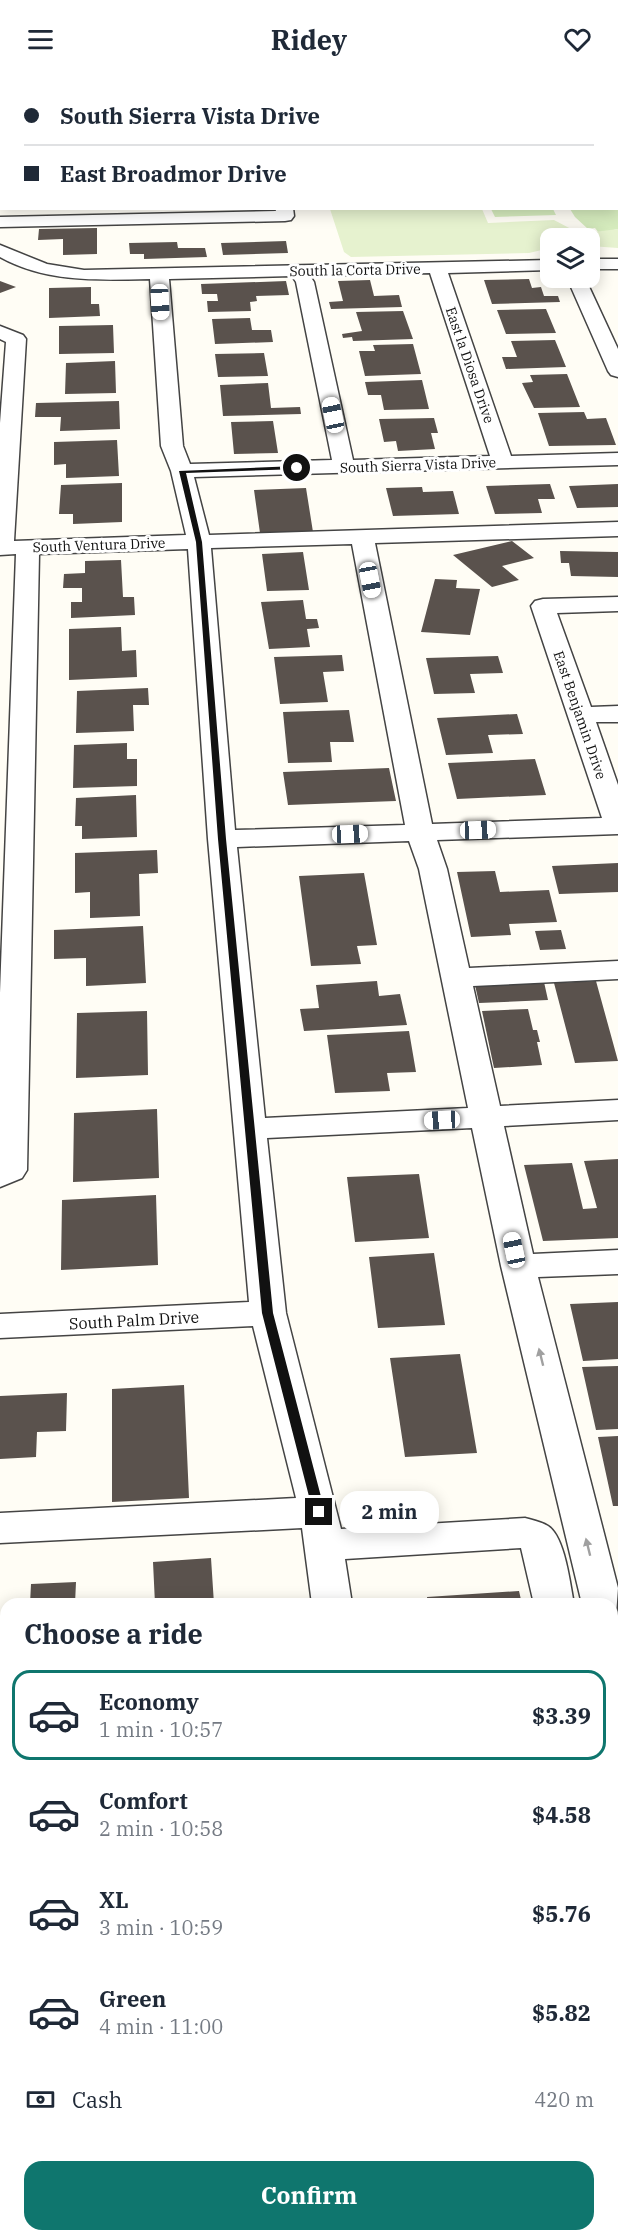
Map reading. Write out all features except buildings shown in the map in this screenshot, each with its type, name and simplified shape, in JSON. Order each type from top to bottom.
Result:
[{"type":"street","points":[[0,222],[285,216],[284,210]]},
{"type":"street","name":"South la Corta Drive","points":[[0,250],[22,263],[53,272],[84,275],[540,265]]},
{"type":"street","points":[[600,264],[618,264]]},
{"type":"street","name":"East la Diosa Drive","points":[[437,268],[503,462]]},
{"type":"street","points":[[298,271],[305,282],[344,467]]},
{"type":"street","points":[[159,274],[172,446],[182,471],[199,542],[222,839],[268,1313],[322,1529],[331,1598]]},
{"type":"street","points":[[581,288],[618,371]]},
{"type":"street","points":[[0,332],[16,339],[10,547],[10,1170],[0,1176]]},
{"type":"street","name":"South Sierra Vista Drive","points":[[182,471],[618,459]]},
{"type":"street","name":"South Ventura Drive","points":[[10,547],[618,529]]},
{"type":"street","points":[[362,537],[420,832],[434,869],[518,1266],[601,1598]]},
{"type":"street","name":"East Benjamin Drive","points":[[618,604],[543,606],[618,825]]},
{"type":"street","points":[[580,715],[618,714]]},
{"type":"street","points":[[222,839],[618,825]]},
{"type":"street","points":[[456,978],[618,970]]},
{"type":"street","points":[[249,1129],[618,1110]]},
{"type":"street","points":[[518,1266],[618,1262]]},
{"type":"street","name":"South Palm Drive","points":[[0,1326],[268,1313]]},
{"type":"street","points":[[0,1528],[322,1529],[525,1533],[540,1542],[553,1598]]},
{"type":"green space","points":[[330,210],[482,210],[488,223],[554,220],[569,228],[540,228],[540,250],[529,253],[351,257],[344,252]]},
{"type":"green space","points":[[492,210],[554,210],[556,215],[495,217]]},
{"type":"green space","points":[[571,210],[618,210],[618,229],[600,233],[600,228],[587,228]]},
{"type":"green space","points":[[618,229],[618,248],[600,247],[600,231]]},
{"type":"route","points":[[297,468],[182,471],[199,542],[222,839],[268,1313],[319,1512]]}]
